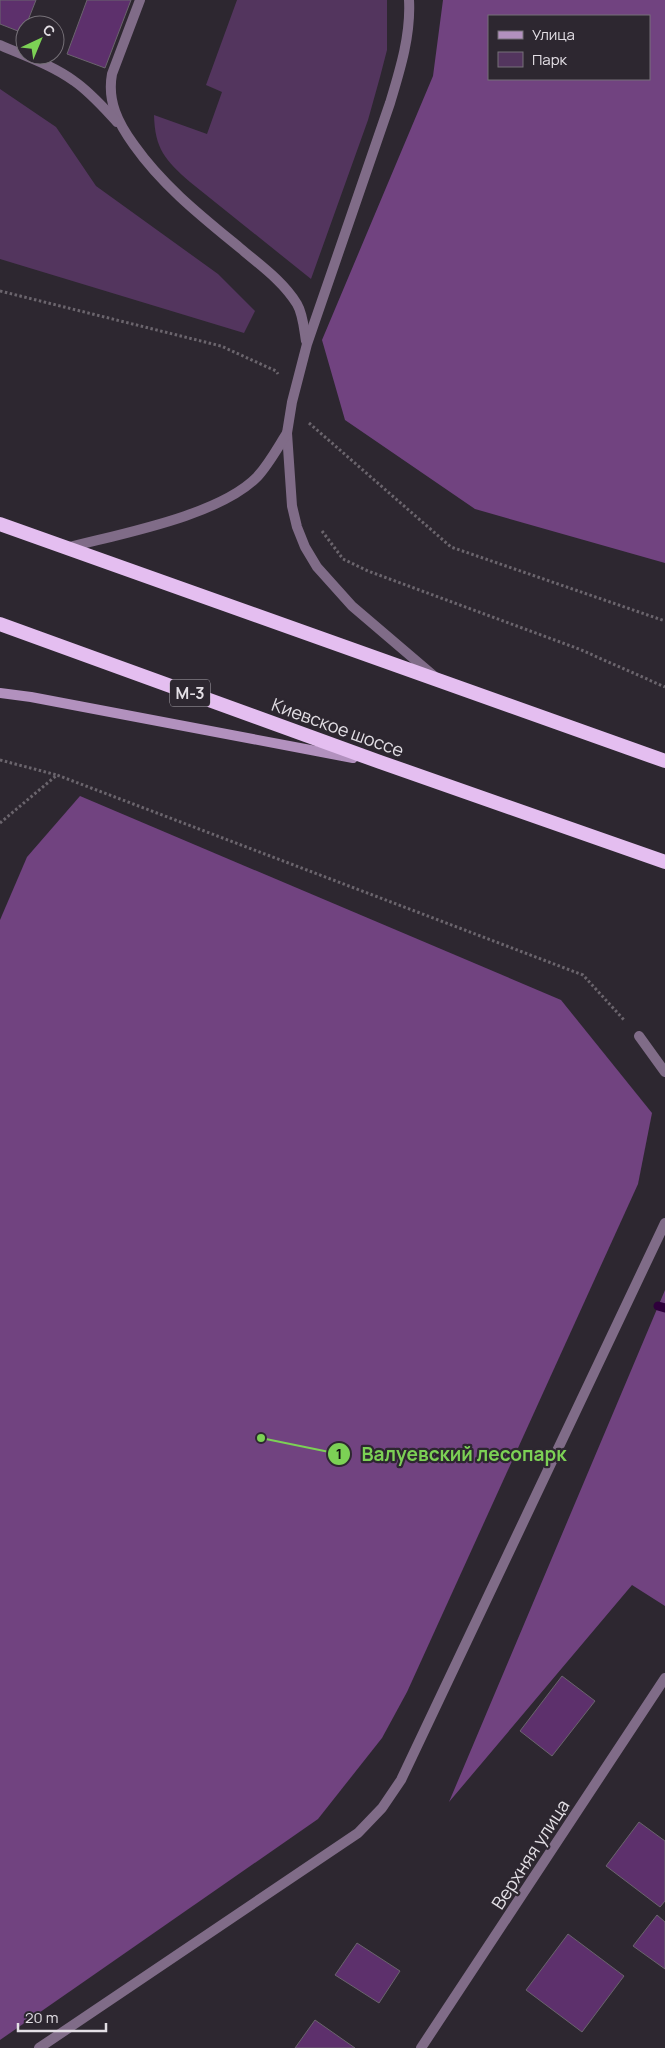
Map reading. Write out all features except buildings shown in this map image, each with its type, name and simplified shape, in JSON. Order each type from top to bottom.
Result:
[{"type":"highway","points":[[0,524],[665,761]]},
{"type":"highway","name":"Киевское шоссе","points":[[0,624],[380,762],[665,862]]},
{"type":"main road","points":[[0,517],[59,545]]},
{"type":"main road","points":[[0,693],[380,762]]},
{"type":"street","points":[[123,128],[111,103],[110,87],[112,74],[140,0]]},
{"type":"street","points":[[409,0],[408,31],[390,103],[306,344],[292,402],[287,433],[292,506],[297,527],[305,547],[313,560],[352,606],[443,683]]},
{"type":"street","points":[[0,45],[46,65],[74,81],[94,97],[123,128],[150,167],[176,195],[282,284],[298,306],[306,344]]},
{"type":"street","points":[[59,545],[184,516],[221,501],[240,490],[257,476],[287,433]]},
{"type":"street","points":[[639,1036],[665,1072]]},
{"type":"street","points":[[39,2048],[358,1833],[382,1808],[401,1780],[665,1223]]},
{"type":"street","name":"Верхняя улица","points":[[422,2048],[665,1678]]},
{"type":"path","points":[[0,291],[221,346],[276,371],[292,402]]},
{"type":"path","points":[[306,429],[306,420],[451,547],[665,621]]},
{"type":"path","points":[[319,525],[343,559],[579,649],[665,687]]},
{"type":"path","points":[[0,760],[57,776],[583,975],[639,1036]]},
{"type":"path","points":[[0,823],[57,776]]},
{"type":"green space","points":[[237,0],[387,0],[387,50],[380,77],[368,120],[311,279],[190,182],[168,160],[159,145],[154,115],[207,134],[222,92],[206,85]]},
{"type":"green space","points":[[0,89],[56,127],[96,186],[218,274],[255,311],[244,333],[0,259]]},
{"type":"shaded area","points":[[443,0],[665,0],[665,563],[475,509],[345,420],[322,340],[433,76]]},
{"type":"shaded area","points":[[80,796],[561,1000],[652,1113],[638,1184],[407,1692],[382,1738],[318,1819],[0,2040],[0,920],[27,857]]},
{"type":"shaded area","points":[[665,1290],[665,1606],[632,1585],[449,1802]]},
{"type":"waterway","points":[[658,1306],[665,1308]]},
{"type":"place","name":"Валуевский лесопарк","points":[[261,1438]]}]
